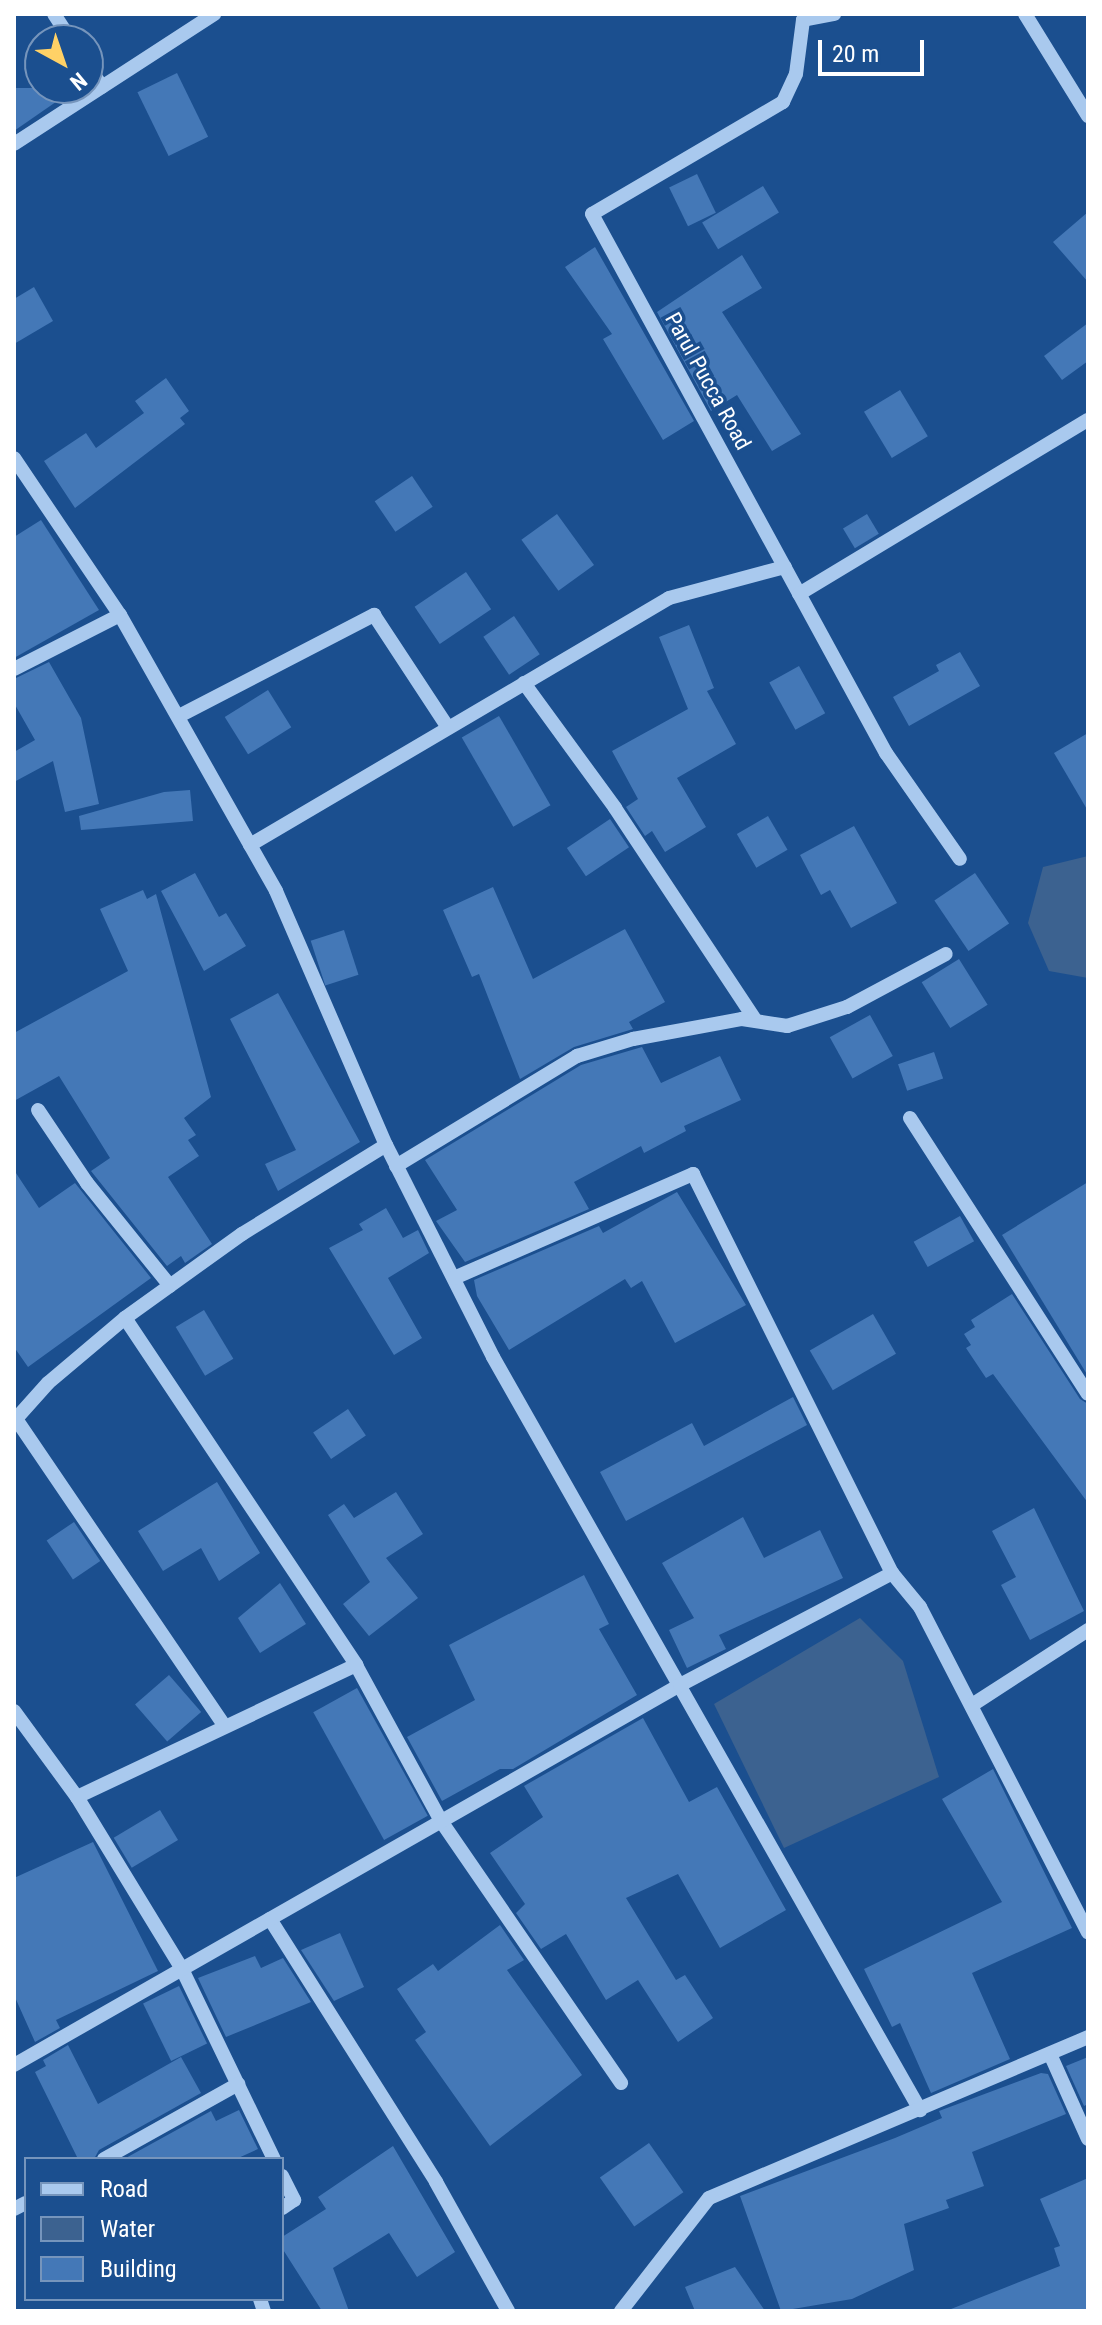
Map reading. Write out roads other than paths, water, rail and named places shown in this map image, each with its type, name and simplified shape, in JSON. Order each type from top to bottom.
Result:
[{"type":"street","points":[[104,86],[214,14]]},
{"type":"street","name":"Parul Pucca Road","points":[[834,14],[801,17],[796,74],[783,102],[592,214],[886,753],[960,859]]},
{"type":"street","points":[[1025,14],[1088,116]]},
{"type":"street","points":[[14,144],[76,104]]},
{"type":"street","points":[[799,594],[1086,426]]},
{"type":"street","points":[[14,458],[120,615],[276,891],[386,1145],[454,1278],[920,2110]]},
{"type":"street","points":[[250,845],[447,726],[669,598],[785,567]]},
{"type":"street","points":[[14,669],[120,615]]},
{"type":"street","points":[[179,716],[374,615],[447,726]]},
{"type":"street","points":[[524,683],[615,808],[756,1021]]},
{"type":"street","points":[[396,1166],[577,1056],[633,1039],[742,1019],[787,1026],[847,1007],[946,954]]},
{"type":"street","points":[[38,1110],[87,1183],[170,1286]]},
{"type":"street","points":[[910,1118],[1088,1394]]},
{"type":"street","points":[[225,1726],[15,1420],[48,1383],[125,1318],[242,1234],[386,1145]]},
{"type":"street","points":[[454,1278],[693,1174],[892,1573],[920,1607],[1088,1932]]},
{"type":"street","points":[[125,1318],[356,1665],[441,1821],[621,2083]]},
{"type":"street","points":[[14,2065],[680,1685],[892,1573]]},
{"type":"street","points":[[972,1705],[1088,1630]]},
{"type":"street","points":[[77,1797],[356,1665]]},
{"type":"street","points":[[14,1711],[77,1797],[182,1969],[273,2157]]},
{"type":"street","points":[[270,1919],[436,2182],[508,2311]]},
{"type":"street","points":[[621,2311],[709,2198],[1088,2037]]},
{"type":"street","points":[[1050,2054],[1088,2139]]},
{"type":"street","points":[[108,2157],[238,2084]]},
{"type":"street","points":[[284,2180],[294,2200],[284,2207]]},
{"type":"water","points":[[1088,856],[1088,978],[1049,971],[1028,923],[1043,867]]},
{"type":"water","points":[[860,1618],[903,1661],[939,1777],[784,1848],[714,1704]]}]
